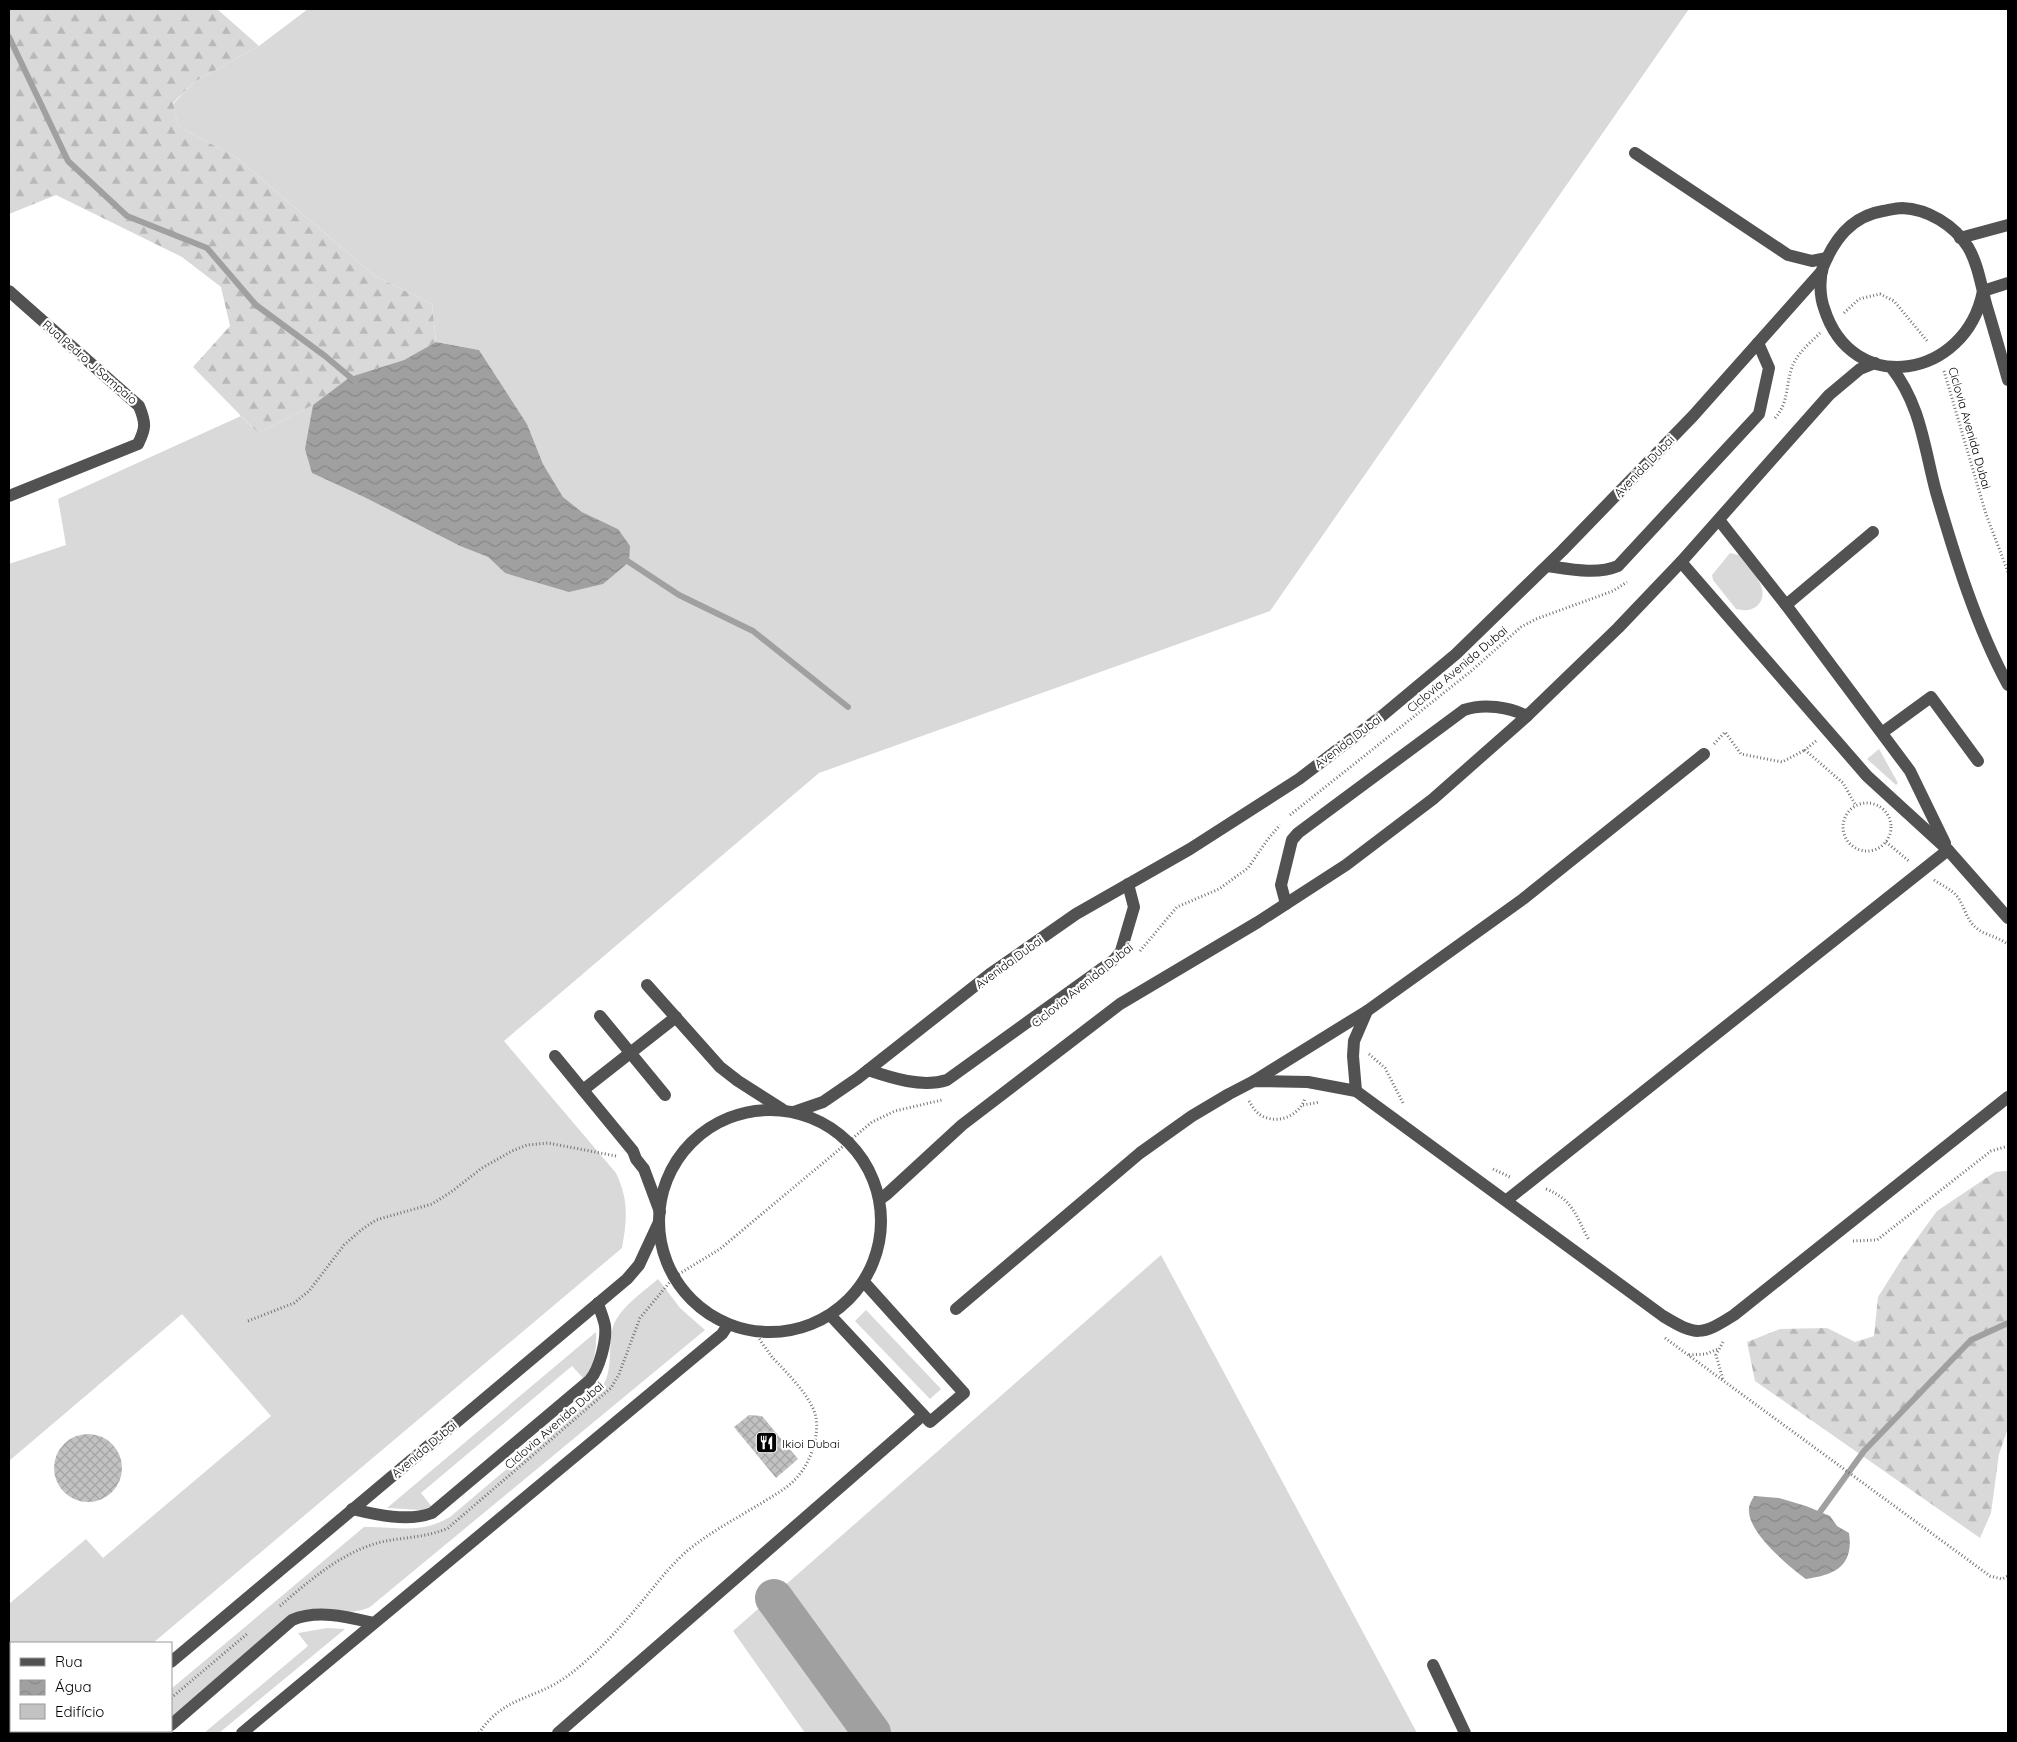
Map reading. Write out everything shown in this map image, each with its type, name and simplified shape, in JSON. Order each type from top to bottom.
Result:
[{"type":"street","points":[[1636,153],[1788,255],[1812,261],[1827,258]]},
{"type":"street","name":"Avenida Dubai","points":[[1983,291],[1973,320],[1959,341],[1940,357],[1916,366],[1891,367],[1867,361],[1846,346],[1829,325],[1821,299],[1822,271],[1832,245],[1850,225],[1874,212],[1892,209],[1901,208],[1928,213],[1952,228],[1968,247],[1977,270],[1983,291],[2008,380]]},
{"type":"street","points":[[1960,238],[2008,225]]},
{"type":"street","name":"Avenida Dubai","points":[[789,1111],[823,1102],[868,1070],[990,974],[1076,914],[1190,848],[1299,779],[1456,654],[1547,566],[1693,416],[1822,271]]},
{"type":"street","points":[[1983,291],[2008,283]]},
{"type":"street","name":"Rua Pedro J Sampaio","points":[[9,291],[140,406],[145,419],[144,432],[138,444],[9,496]]},
{"type":"street","points":[[1547,566],[1567,569],[1607,570],[1618,566],[1632,552],[1759,414],[1769,368],[1758,343]]},
{"type":"street","points":[[880,1199],[962,1125],[1120,1004],[1286,904],[1346,865],[1433,799],[1528,716],[1618,628],[1681,562],[1829,395],[1860,369],[1875,363]]},
{"type":"street","points":[[1891,367],[1903,383],[1913,403],[1936,492],[1970,598],[1998,666],[2008,685]]},
{"type":"street","points":[[1719,520],[1883,732],[1910,771],[1948,850]]},
{"type":"street","points":[[1786,605],[1873,532]]},
{"type":"street","points":[[1681,562],[1880,789],[1948,850],[2008,918]]},
{"type":"street","points":[[1883,732],[1931,697],[1978,761]]},
{"type":"street","points":[[1286,904],[1280,885],[1292,840],[1298,832],[1464,710],[1476,706],[1515,710],[1528,716]]},
{"type":"street","points":[[956,1309],[1140,1153],[1192,1116],[1254,1081],[1367,1012],[1523,899],[1704,754]]},
{"type":"street","points":[[1507,1200],[1948,850]]},
{"type":"street","points":[[868,1070],[896,1079],[936,1083],[947,1080],[1115,959],[1121,952],[1134,907],[1128,884]]},
{"type":"street","points":[[647,985],[720,1067],[738,1082],[789,1111]]},
{"type":"street","points":[[1356,1091],[1354,1041],[1367,1012]]},
{"type":"street","points":[[600,1016],[665,1095]]},
{"type":"street","points":[[583,1090],[676,1017]]},
{"type":"street","points":[[556,1056],[633,1151],[636,1159],[644,1169],[660,1217]]},
{"type":"street","points":[[1254,1081],[1308,1082],[1356,1091],[1664,1316],[1684,1329],[1697,1332],[1714,1328],[1721,1323],[2008,1097]]},
{"type":"street","name":"Avenida Dubai","points":[[770,1109],[789,1111],[824,1123],[849,1142],[862,1159],[873,1178],[880,1199],[882,1227],[876,1256],[864,1282],[849,1301],[831,1316],[809,1327],[782,1333],[755,1332],[728,1325],[707,1313],[688,1297],[674,1277],[663,1250],[660,1217],[663,1192],[674,1164],[687,1146],[703,1132],[722,1120],[745,1112],[770,1109]]},
{"type":"street","name":"Avenida Dubai","points":[[172,1661],[627,1279],[639,1265],[660,1217]]},
{"type":"street","points":[[831,1316],[930,1422],[964,1393],[864,1282]]},
{"type":"street","points":[[352,1509],[381,1516],[421,1517],[432,1512],[590,1380],[599,1364],[605,1327],[598,1304]]},
{"type":"street","points":[[242,1733],[722,1334],[728,1325]]},
{"type":"street","points":[[558,1733],[923,1415]]},
{"type":"street","points":[[172,1723],[292,1620],[304,1615],[343,1616],[374,1623]]},
{"type":"street","points":[[1433,1666],[1465,1733]]},
{"type":"path","name":"Ciclovia Avenida Dubai","points":[[1772,422],[1785,403],[1791,370],[1799,353],[1860,300],[1880,294],[1894,301],[1940,357],[1986,514],[2008,572]]},
{"type":"path","name":"Ciclovia Avenida Dubai","points":[[1139,952],[1177,907],[1219,889],[1248,868],[1268,838],[1286,819],[1470,672],[1520,627],[1536,619],[1613,591],[1630,580]]},
{"type":"path","points":[[1704,754],[1726,732],[1741,754],[1782,762],[1805,750],[1828,731]]},
{"type":"path","points":[[1805,750],[1843,782],[1856,806]]},
{"type":"path","points":[[1866,803],[1874,804],[1881,807],[1890,819],[1890,834],[1886,842],[1873,850],[1865,851],[1850,844],[1846,837],[1844,821],[1847,814],[1856,806],[1866,803]]},
{"type":"path","points":[[1886,842],[1921,871],[1950,890],[1958,898],[1974,926],[1988,934],[2001,938],[2008,945]]},
{"type":"path","points":[[1353,1051],[1371,1055],[1385,1068],[1406,1108]]},
{"type":"path","points":[[1241,1088],[1259,1114],[1266,1117],[1289,1117],[1303,1105],[1308,1082]]},
{"type":"path","name":"Ciclovia Avenida Dubai","points":[[274,1611],[311,1579],[355,1550],[381,1542],[434,1534],[448,1528],[611,1388],[619,1374],[640,1318],[674,1277],[720,1249],[872,1122],[895,1111],[943,1100]]},
{"type":"path","points":[[248,1321],[288,1306],[301,1297],[318,1280],[344,1244],[376,1220],[432,1204],[482,1168],[512,1151],[527,1145],[548,1143],[592,1153],[636,1159]]},
{"type":"path","points":[[1848,1241],[1877,1240],[1991,1150],[2008,1146]]},
{"type":"path","points":[[1487,1166],[1554,1192],[1576,1212],[1588,1238],[1593,1244]]},
{"type":"path","points":[[1688,1355],[1706,1354],[1718,1349],[1731,1335],[1721,1323]]},
{"type":"path","points":[[479,1733],[493,1716],[504,1707],[549,1687],[566,1677],[590,1657],[628,1618],[687,1551],[785,1489],[800,1474],[808,1460],[815,1439],[816,1417],[804,1394],[771,1356],[755,1332]]},
{"type":"path","points":[[1718,1349],[1717,1360],[1723,1381]]},
{"type":"path","points":[[172,1697],[252,1630]]},
{"type":"green space","points":[[9,9],[217,9],[259,46],[194,82],[173,103],[178,126],[237,158],[375,276],[432,304],[436,342],[404,360],[350,377],[313,405],[258,433],[193,367],[230,326],[221,287],[182,257],[56,195],[9,214]]},
{"type":"green space","points":[[308,9],[1689,9],[1270,611],[819,773],[504,1041],[616,1173],[623,1192],[626,1210],[622,1248],[154,1642],[10,1642],[10,1732],[48,1732],[9,1733],[9,1604],[86,1539],[103,1558],[271,1416],[182,1314],[9,1461],[9,564],[66,545],[58,499],[241,416],[258,433],[313,405],[310,425],[312,473],[460,546],[488,557],[505,573],[536,581],[618,529],[582,512],[563,497],[543,464],[527,424],[479,350],[436,342],[432,304],[375,276],[237,158],[178,126],[173,104],[194,82],[259,46]]},
{"type":"green space","points":[[1730,553],[1739,555],[1758,578],[1761,585],[1762,599],[1758,605],[1751,609],[1736,609],[1713,580],[1712,575]]},
{"type":"green space","points":[[1879,749],[1898,783],[1896,785],[1867,759]]},
{"type":"green space","points":[[2008,1171],[2008,1428],[1999,1454],[1991,1513],[1980,1538],[1755,1381],[1747,1342],[1780,1329],[1827,1328],[1855,1342],[1874,1336],[1878,1297],[1902,1259],[1937,1211],[1995,1172]]},
{"type":"green space","points":[[1161,1255],[1417,1733],[805,1733],[733,1631]]},
{"type":"green space","points":[[658,1279],[680,1308],[705,1330],[370,1607],[351,1612],[316,1610],[172,1716],[172,1688],[364,1527],[418,1528],[439,1523],[450,1517],[599,1391],[604,1384],[609,1368],[613,1327],[620,1313]]},
{"type":"green space","points":[[866,1310],[941,1389],[930,1399],[855,1321]]},
{"type":"green space","points":[[596,1332],[594,1357],[584,1379],[572,1366],[421,1493],[432,1507],[421,1510],[387,1508]]},
{"type":"green space","points":[[327,1628],[345,1629],[219,1733],[204,1733],[308,1646],[298,1633]]},
{"type":"water","points":[[436,342],[479,350],[527,424],[543,464],[563,497],[582,512],[618,529],[630,546],[629,562],[603,584],[569,592],[505,573],[488,557],[460,546],[312,473],[305,449],[313,405],[350,377],[404,360]]},
{"type":"water","points":[[1754,1496],[1779,1498],[1830,1516],[1837,1526],[1849,1533],[1850,1544],[1845,1561],[1840,1567],[1826,1575],[1806,1579],[1780,1558],[1755,1529],[1749,1509]]},
{"type":"building","name":"Ikioi Dubai","points":[[749,1415],[762,1416],[798,1459],[776,1478],[734,1427]]},
{"type":"building","points":[[88,1434],[101,1437],[112,1444],[119,1455],[122,1468],[119,1481],[112,1492],[101,1499],[88,1502],[75,1499],[64,1492],[57,1481],[54,1468],[57,1455],[64,1444],[75,1437]]},
{"type":"waterway","points":[[9,37],[68,161],[127,216],[207,248],[256,305],[325,356],[356,382]]},
{"type":"waterway","points":[[622,559],[679,595],[753,631],[848,707]]},
{"type":"waterway","points":[[1820,1512],[1864,1451],[1971,1340],[2008,1323]]},
{"type":"waterway","points":[[774,1598],[872,1733]]},
{"type":"place","name":"Ikioi Dubai","points":[[766,1443]]}]
